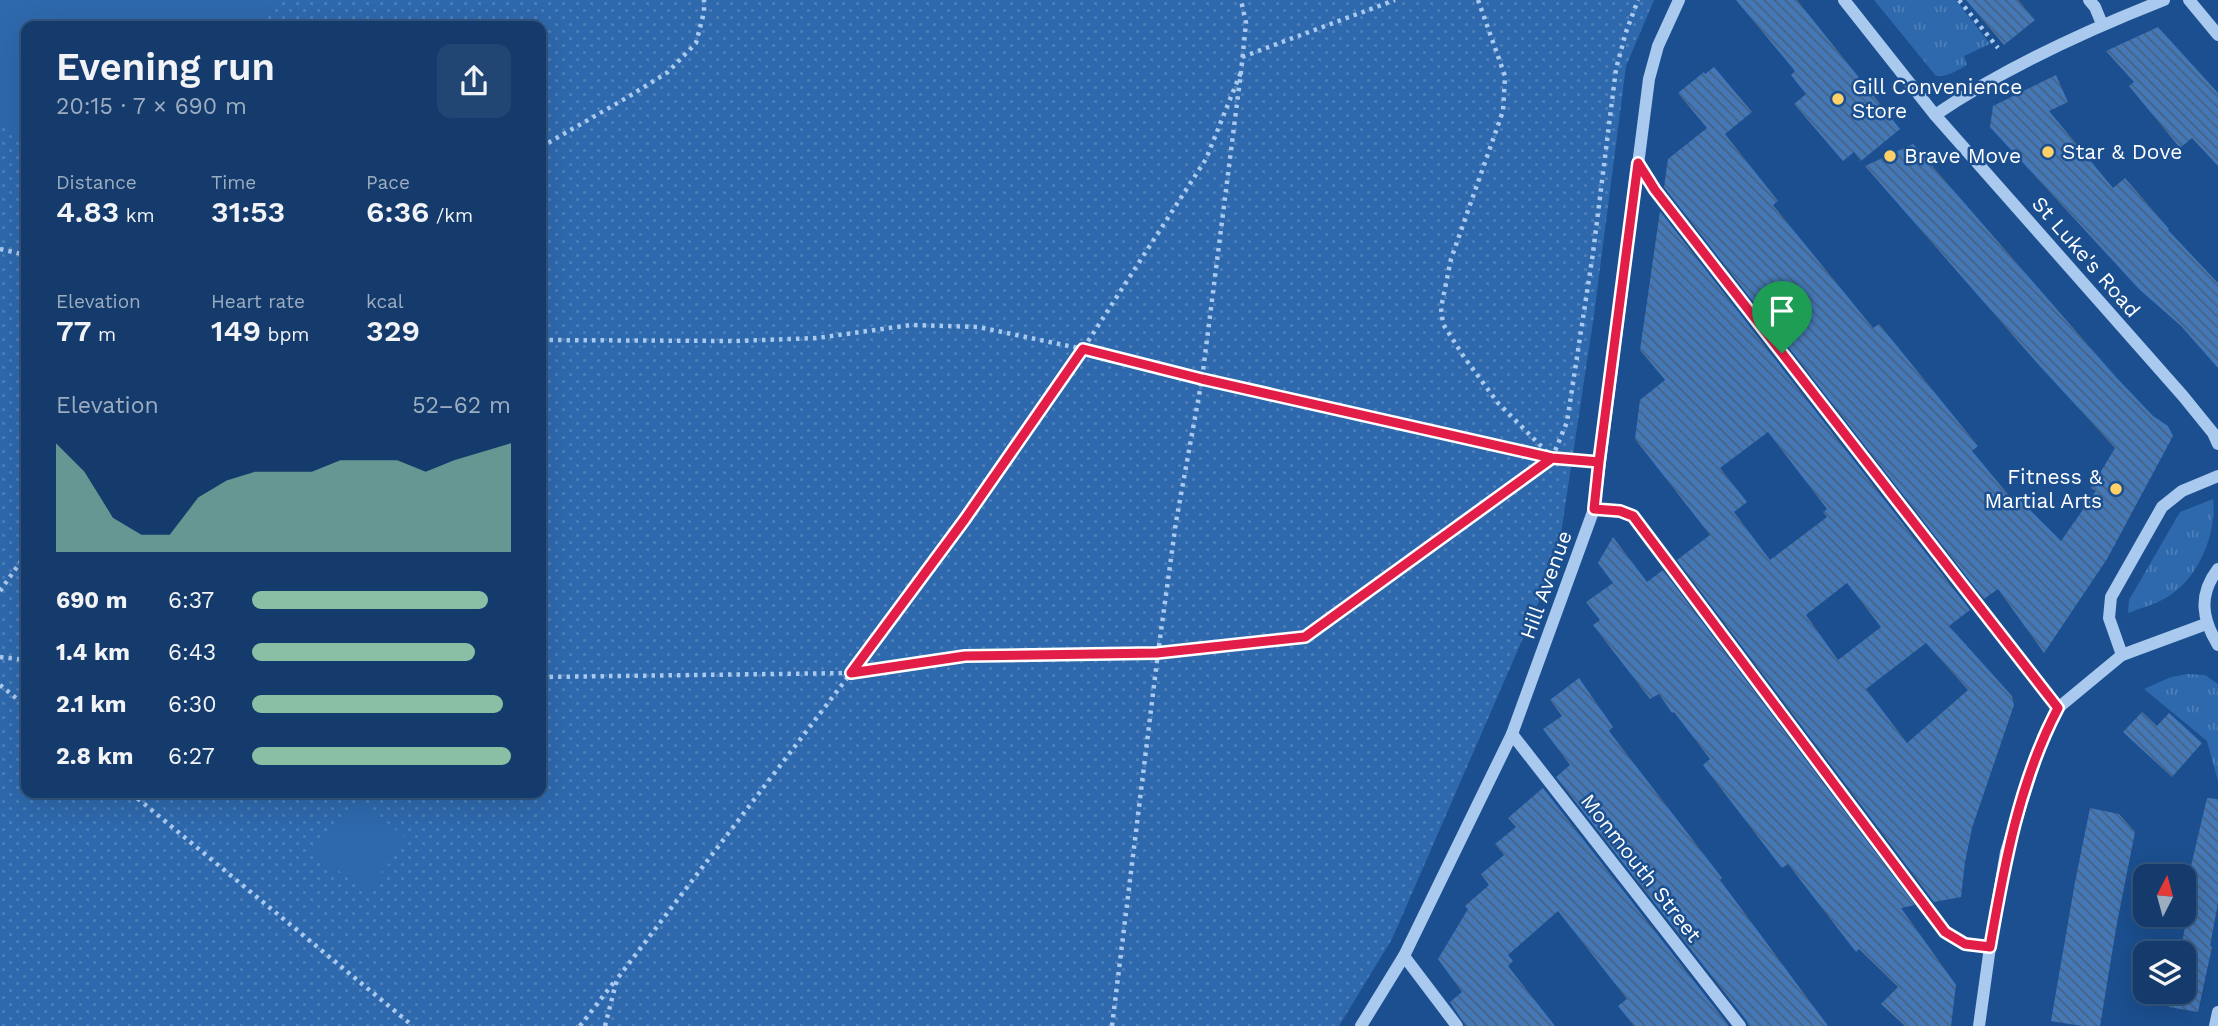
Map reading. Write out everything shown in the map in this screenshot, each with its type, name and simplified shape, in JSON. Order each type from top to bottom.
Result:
[{"type":"street","name":"Hill Avenue","points":[[1361,1026],[1404,956],[1512,734],[1594,509],[1652,64],[1679,0]]},
{"type":"street","name":"St Luke's Road","points":[[1844,0],[1935,114],[2174,386],[2213,433],[2218,444]]},
{"type":"street","points":[[2090,0],[2102,24]]},
{"type":"street","points":[[1935,114],[2014,68],[2102,24],[2164,0]]},
{"type":"street","points":[[2189,0],[2218,35]]},
{"type":"street","points":[[1638,163],[1655,190],[2058,708]]},
{"type":"street","points":[[2122,655],[2109,618],[2111,597],[2161,507],[2182,491],[2218,476]]},
{"type":"street","points":[[1594,509],[1620,511],[1633,516],[1945,932],[1965,944],[1990,947]]},
{"type":"street","points":[[2218,569],[2211,579],[2204,603],[2206,624],[2218,645]]},
{"type":"street","points":[[1979,1026],[2007,852],[2043,737],[2058,708],[2122,655],[2206,624]]},
{"type":"street","name":"Monmouth Street","points":[[1512,734],[1740,1026]]},
{"type":"street","points":[[1404,956],[1457,1026]]},
{"type":"street","points":[[2216,1026],[2218,1012]]},
{"type":"path","points":[[546,144],[668,72],[696,43],[704,12],[704,0]]},
{"type":"path","points":[[1112,1026],[1157,653],[1176,522],[1202,379],[1241,72],[1246,23],[1241,0]]},
{"type":"path","points":[[1242,57],[1395,0]]},
{"type":"path","points":[[1478,0],[1505,76],[1506,93],[1503,111],[1451,259],[1441,308],[1443,324],[1497,403],[1552,458]]},
{"type":"path","points":[[546,677],[851,673],[965,656],[1157,653],[1305,637],[1552,458],[1567,422],[1616,69],[1638,0]]},
{"type":"path","points":[[1959,0],[2014,68]]},
{"type":"path","points":[[580,1026],[851,673],[965,519],[1083,349],[1206,159],[1241,72]]},
{"type":"path","points":[[0,249],[21,254]]},
{"type":"path","points":[[546,340],[735,341],[817,338],[911,326],[978,327],[1552,458],[1599,462]]},
{"type":"path","points":[[0,591],[21,561]]},
{"type":"path","points":[[0,657],[21,659]]},
{"type":"path","points":[[0,685],[21,702]]},
{"type":"path","points":[[137,798],[413,1026]]},
{"type":"path","points":[[605,1026],[617,979]]},
{"type":"green space","points":[[0,0],[1654,0],[1626,66],[1594,315],[1557,560],[1392,939],[1339,1026],[0,1026]]},
{"type":"green space","points":[[0,0],[276,0],[254,21],[21,21],[21,144],[0,122]]},
{"type":"green space","points":[[1874,0],[1956,0],[1990,44],[1964,56],[1967,65],[1949,74],[1936,76]]},
{"type":"green space","points":[[2213,499],[2209,540],[2189,578],[2164,599],[2128,613],[2129,600],[2180,512]]},
{"type":"green space","points":[[2205,675],[2218,684],[2218,781],[2207,741],[2144,689],[2171,677]]},
{"type":"green space","points":[[359,800],[408,840],[365,892],[315,852]]},
{"type":"building","points":[[1736,0],[1797,0],[1900,129],[1861,161],[1854,152],[1843,161],[1794,104],[1806,94],[1791,75],[1795,71]]},
{"type":"building","points":[[1966,0],[2018,0],[2035,20],[2004,45]]},
{"type":"building","points":[[2158,27],[2218,93],[2218,166],[2192,138],[2180,148],[2129,86],[2134,82],[2106,51]]},
{"type":"building","points":[[1714,67],[1752,112],[1725,134],[1778,201],[1773,205],[1873,328],[1879,324],[1910,362],[1978,446],[1972,451],[2011,498],[2015,495],[2061,541],[2096,491],[2091,488],[2115,448],[1865,166],[1913,144],[2115,376],[2153,416],[2168,426],[2173,436],[2107,559],[2044,653],[1998,589],[1984,599],[1664,187],[1668,159],[1707,128],[1678,93]]},
{"type":"building","points":[[2056,75],[2068,102],[2049,111],[2113,188],[2125,178],[2168,230],[2218,283],[2218,368],[2181,326],[2139,289],[1990,127],[1993,106]]},
{"type":"building","points":[[1660,211],[1970,610],[1949,626],[2012,696],[2014,705],[1972,828],[1961,897],[1934,902],[1677,560],[1710,535],[1635,439],[1640,400],[1665,380],[1640,350]],"holes":[[[1768,432],[1827,509],[1823,512],[1827,517],[1770,560],[1734,512],[1747,502],[1720,468]],[[1847,583],[1881,627],[1838,660],[1806,615]],[[1926,643],[1968,690],[1907,743],[1866,689]]]},
{"type":"building","points":[[1613,537],[1647,582],[1663,570],[1915,905],[1901,908],[1956,985],[1951,1026],[1905,1026],[1881,1004],[1898,987],[1859,949],[1856,952],[1788,864],[1782,868],[1703,765],[1710,759],[1674,712],[1672,713],[1659,694],[1650,699],[1593,625],[1600,620],[1586,602],[1613,583],[1598,563]]},
{"type":"building","points":[[1579,678],[1613,727],[1609,731],[1722,878],[1720,880],[1828,1026],[1749,1026],[1556,777],[1570,765],[1543,729],[1562,716],[1550,700]]},
{"type":"building","points":[[2142,712],[2157,726],[2169,713],[2202,743],[2172,777],[2123,732]]},
{"type":"building","points":[[1543,788],[1729,1026],[1634,1026],[1618,1006],[1627,999],[1558,911],[1508,955],[1513,961],[1508,966],[1555,1026],[1466,1026],[1450,1002],[1462,992],[1438,959],[1468,909],[1465,906],[1489,885],[1481,874],[1504,855],[1495,844],[1516,827],[1508,818]]},
{"type":"building","points":[[2207,798],[2218,799],[2218,903],[2198,1012],[2169,1007],[2170,1004],[2196,1004],[2196,941],[2182,941],[2185,928],[2196,928],[2196,864],[2191,864]]},
{"type":"building","points":[[2090,808],[2119,814],[2135,832],[2100,1026],[2051,1021]]},
{"type":"place","name":"Gill Convenience Store","points":[[1838,99]]},
{"type":"place","name":"Star & Dove","points":[[2048,152]]},
{"type":"place","name":"Brave Move","points":[[1890,156]]},
{"type":"place","name":"Fitness & Martial Arts","points":[[2116,489]]},
{"type":"route","points":[[1782,353],[1655,190],[1638,163],[1599,462],[1552,458],[1202,379],[1083,349],[965,519],[851,673],[965,656],[1157,653],[1305,637],[1552,458],[1571,458],[1599,462],[1594,509],[1620,511],[1633,516],[1945,932],[1965,944],[1990,947],[2007,852],[2043,737],[2058,708],[1782,353]]}]
